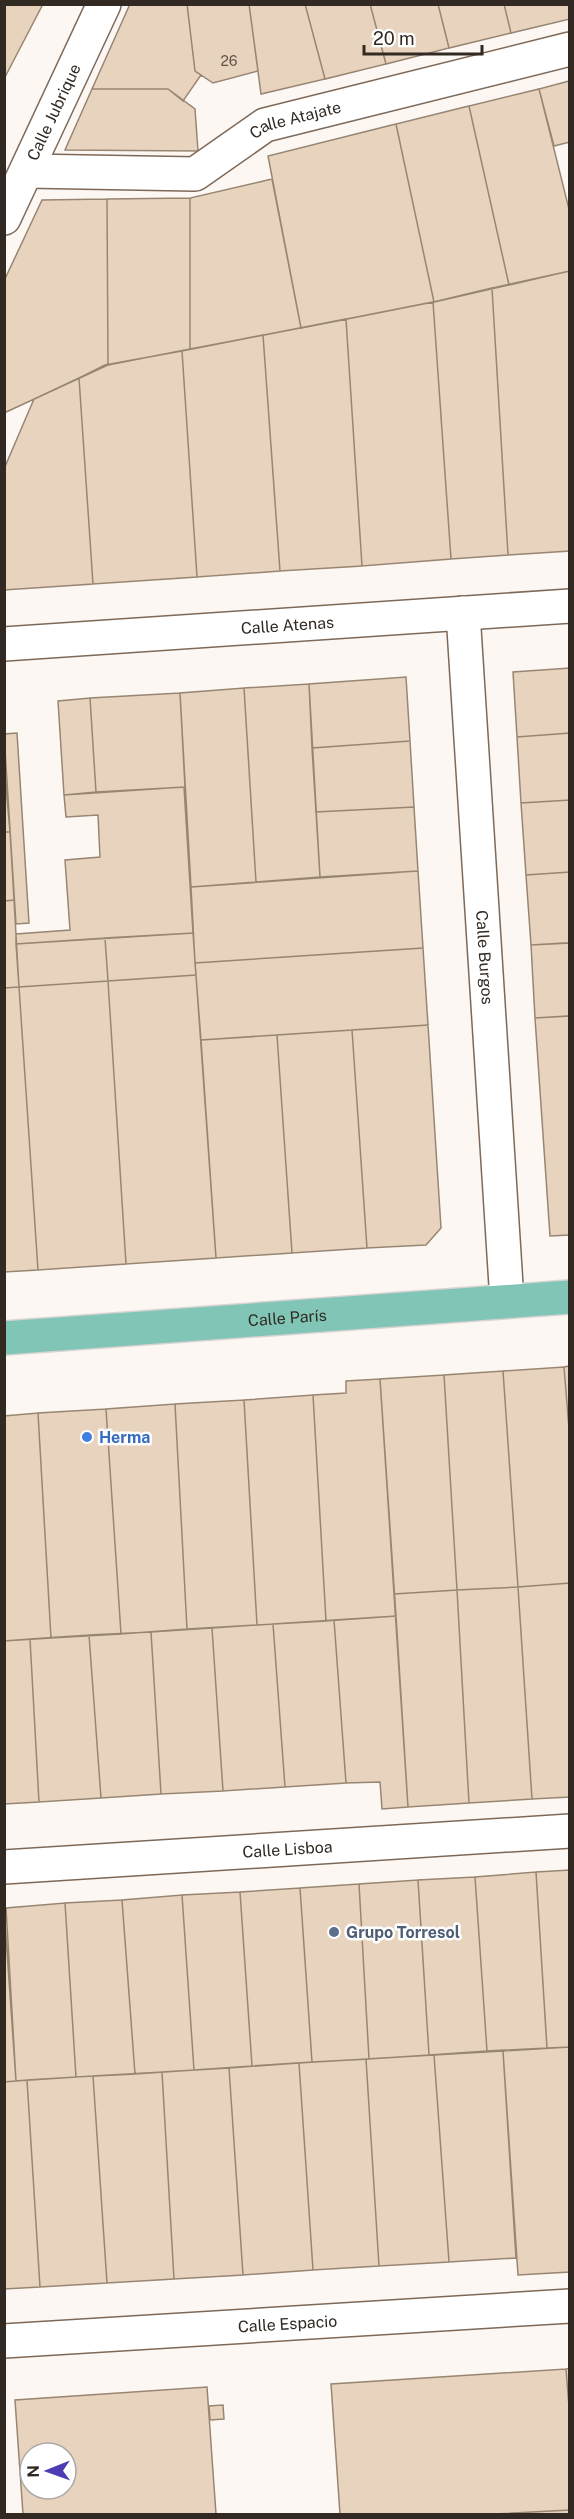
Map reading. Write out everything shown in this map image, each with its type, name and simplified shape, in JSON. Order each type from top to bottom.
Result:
[{"type":"main road","name":"Calle París","points":[[4,1338],[570,1297]]},
{"type":"street","name":"Calle Jubrique","points":[[4,218],[104,4]]},
{"type":"street","name":"Calle Atajate","points":[[27,171],[195,174],[265,125],[570,49]]},
{"type":"street","name":"Calle Atenas","points":[[4,644],[570,606]]},
{"type":"street","name":"Calle Burgos","points":[[463,613],[507,1301]]},
{"type":"street","name":"Calle Lisboa","points":[[4,1867],[570,1831]]},
{"type":"street","name":"Calle Espacio","points":[[4,2341],[570,2306]]},
{"type":"building","points":[[4,4],[43,4],[4,79]]},
{"type":"building","points":[[130,4],[187,4],[195,71],[201,75],[183,101],[168,89],[92,89]]},
{"type":"building","points":[[187,4],[249,4],[258,71],[213,83],[195,71]]},
{"type":"building","points":[[249,4],[305,4],[325,79],[261,94]]},
{"type":"building","points":[[305,4],[370,4],[386,64],[325,79]]},
{"type":"building","points":[[370,4],[438,4],[449,48],[386,64]]},
{"type":"building","points":[[438,4],[504,4],[511,33],[449,48]]},
{"type":"building","points":[[504,4],[570,4],[570,19],[511,33]]},
{"type":"building","points":[[569,81],[570,142],[554,146],[539,89]]},
{"type":"building","points":[[92,89],[168,89],[195,109],[198,151],[65,150]]},
{"type":"building","points":[[539,89],[570,213],[570,271],[509,285],[469,106]]},
{"type":"building","points":[[469,106],[509,285],[434,302],[396,124]]},
{"type":"building","points":[[396,124],[434,302],[301,328],[268,156]]},
{"type":"building","points":[[272,179],[301,328],[190,349],[190,198]]},
{"type":"building","points":[[190,198],[190,349],[108,365],[107,199]]},
{"type":"building","points":[[107,199],[108,365],[4,413],[4,281],[42,200]]},
{"type":"building","points":[[570,271],[570,551],[508,555],[492,288]]},
{"type":"building","points":[[492,288],[508,555],[451,559],[433,302]]},
{"type":"building","points":[[433,302],[451,559],[362,566],[346,319]]},
{"type":"building","points":[[346,319],[362,566],[280,571],[263,335]]},
{"type":"building","points":[[263,335],[280,571],[197,577],[182,351]]},
{"type":"building","points":[[182,351],[197,577],[93,584],[79,378],[105,365]]},
{"type":"building","points":[[79,378],[93,584],[4,590],[4,469],[34,399]]},
{"type":"building","points":[[570,668],[570,733],[517,737],[513,672]]},
{"type":"building","points":[[406,677],[410,741],[312,748],[309,684]]},
{"type":"building","points":[[309,684],[320,877],[256,882],[244,688]]},
{"type":"building","points":[[244,688],[256,882],[191,887],[180,693]]},
{"type":"building","points":[[180,693],[185,787],[96,792],[90,698]]},
{"type":"building","points":[[90,698],[96,792],[64,795],[58,701]]},
{"type":"building","points":[[17,733],[29,923],[16,924],[4,734]]},
{"type":"building","points":[[570,733],[570,800],[521,803],[517,737]]},
{"type":"building","points":[[410,741],[414,807],[316,812],[312,748]]},
{"type":"building","points":[[4,765],[10,832],[4,832]]},
{"type":"building","points":[[184,787],[193,933],[16,944],[16,934],[70,930],[65,860],[100,857],[98,815],[66,817],[64,795]]},
{"type":"building","points":[[570,800],[570,872],[526,875],[521,803]]},
{"type":"building","points":[[414,807],[418,871],[320,877],[316,812]]},
{"type":"building","points":[[4,832],[10,832],[14,900],[4,901]]},
{"type":"building","points":[[418,871],[423,948],[195,963],[191,887]]},
{"type":"building","points":[[570,872],[570,943],[531,945],[526,875]]},
{"type":"building","points":[[14,900],[19,987],[4,988],[4,901]]},
{"type":"building","points":[[193,933],[196,975],[108,981],[105,938]]},
{"type":"building","points":[[105,938],[108,981],[19,987],[16,944]]},
{"type":"building","points":[[570,943],[570,1016],[535,1018],[531,945]]},
{"type":"building","points":[[423,948],[428,1025],[201,1040],[195,963]]},
{"type":"building","points":[[196,975],[216,1258],[126,1264],[108,981]]},
{"type":"building","points":[[108,981],[126,1264],[38,1270],[19,987]]},
{"type":"building","points":[[19,987],[38,1270],[4,1272],[4,988]]},
{"type":"building","points":[[570,1016],[570,1235],[550,1236],[535,1018]]},
{"type":"building","points":[[428,1025],[441,1228],[426,1245],[367,1248],[352,1030]]},
{"type":"building","points":[[352,1030],[367,1248],[292,1253],[277,1035]]},
{"type":"building","points":[[277,1035],[292,1253],[216,1258],[201,1040]]},
{"type":"building","points":[[570,1366],[570,1441],[564,1367]]},
{"type":"building","points":[[564,1367],[570,1441],[570,1583],[518,1587],[503,1371]]},
{"type":"building","points":[[503,1371],[518,1587],[457,1590],[444,1375]]},
{"type":"building","points":[[444,1375],[457,1590],[394,1594],[380,1379]]},
{"type":"building","points":[[380,1379],[396,1616],[326,1621],[313,1395],[346,1393],[346,1381]]},
{"type":"building","points":[[313,1395],[326,1621],[257,1625],[244,1400]]},
{"type":"building","points":[[244,1400],[257,1625],[187,1629],[175,1404]]},
{"type":"building","points":[[175,1404],[187,1629],[121,1634],[106,1409]]},
{"type":"building","points":[[106,1409],[121,1634],[51,1638],[38,1413]]},
{"type":"building","points":[[38,1413],[51,1638],[4,1641],[4,1416]]},
{"type":"building","points":[[570,1583],[570,1797],[532,1799],[518,1587]]},
{"type":"building","points":[[518,1587],[532,1799],[469,1803],[457,1590]]},
{"type":"building","points":[[457,1590],[469,1803],[408,1807],[394,1594]]},
{"type":"building","points":[[396,1616],[408,1807],[382,1809],[380,1782],[346,1783],[334,1620]]},
{"type":"building","points":[[334,1620],[346,1783],[285,1787],[273,1624]]},
{"type":"building","points":[[273,1624],[285,1787],[223,1791],[212,1628]]},
{"type":"building","points":[[212,1628],[223,1791],[161,1794],[151,1632]]},
{"type":"building","points":[[151,1632],[161,1794],[101,1798],[89,1635]]},
{"type":"building","points":[[89,1635],[101,1798],[39,1802],[30,1639]]},
{"type":"building","points":[[30,1639],[39,1802],[4,1804],[4,1641]]},
{"type":"building","points":[[570,1870],[570,2047],[547,2048],[536,1872]]},
{"type":"building","points":[[536,1872],[547,2048],[487,2051],[475,1877]]},
{"type":"building","points":[[475,1877],[487,2051],[429,2055],[418,1880]]},
{"type":"building","points":[[418,1880],[429,2055],[369,2059],[359,1884]]},
{"type":"building","points":[[359,1884],[369,2059],[312,2062],[300,1888]]},
{"type":"building","points":[[300,1888],[312,2062],[252,2066],[240,1892]]},
{"type":"building","points":[[240,1892],[252,2066],[194,2070],[182,1895]]},
{"type":"building","points":[[182,1895],[194,2070],[135,2074],[122,1900]]},
{"type":"building","points":[[122,1900],[135,2074],[76,2077],[65,1903]]},
{"type":"building","points":[[65,1903],[76,2077],[16,2081],[6,1908]]},
{"type":"building","points":[[4,1908],[16,2081],[4,2082]]},
{"type":"building","points":[[570,2047],[570,2272],[518,2275],[503,2051]]},
{"type":"building","points":[[503,2051],[516,2258],[449,2262],[434,2055]]},
{"type":"building","points":[[434,2055],[449,2262],[379,2266],[366,2059]]},
{"type":"building","points":[[366,2059],[379,2266],[313,2270],[299,2063]]},
{"type":"building","points":[[299,2063],[313,2270],[243,2275],[229,2068]]},
{"type":"building","points":[[229,2068],[243,2275],[174,2279],[162,2072]]},
{"type":"building","points":[[162,2072],[174,2279],[107,2283],[93,2076]]},
{"type":"building","points":[[93,2076],[107,2283],[40,2287],[27,2080]]},
{"type":"building","points":[[27,2080],[40,2287],[4,2289],[4,2082]]},
{"type":"building","points":[[570,2368],[570,2419],[566,2369]]},
{"type":"building","points":[[566,2369],[570,2419],[570,2510],[495,2514],[340,2514],[331,2384]]},
{"type":"building","points":[[207,2387],[216,2514],[23,2514],[22,2501],[78,2501],[78,2441],[18,2443],[15,2400]]},
{"type":"building","points":[[223,2405],[224,2419],[210,2420],[209,2406]]},
{"type":"building","points":[[570,2510],[570,2514],[495,2514]]},
{"type":"place","name":"Herma","points":[[87,1437]]},
{"type":"place","name":"Grupo Torresol","points":[[334,1932]]}]
